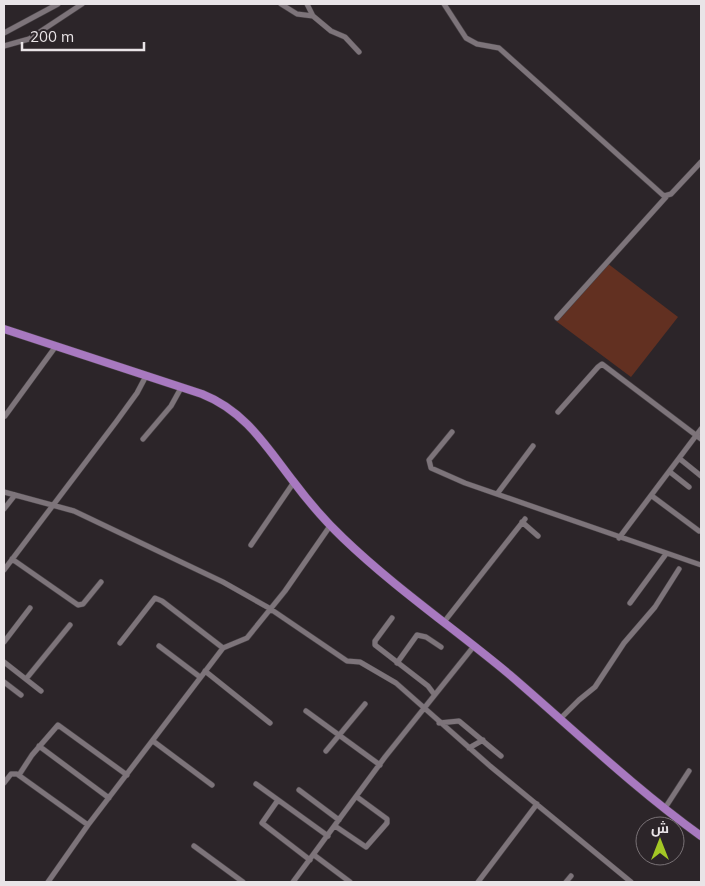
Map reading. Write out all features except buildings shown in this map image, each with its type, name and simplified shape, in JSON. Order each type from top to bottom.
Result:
[{"type":"main road","points":[[5,329],[216,400],[240,416],[265,443],[330,526],[380,571],[474,646],[665,808],[701,836]]},
{"type":"street","points":[[4,32],[58,4]]},
{"type":"street","points":[[4,46],[29,39],[82,4]]},
{"type":"street","points":[[281,4],[293,13],[313,16]]},
{"type":"street","points":[[307,4],[313,16],[331,31],[345,37],[359,52]]},
{"type":"street","points":[[444,4],[466,38],[479,45],[499,48],[666,197]]},
{"type":"street","points":[[558,318],[666,197],[701,162]]},
{"type":"street","points":[[5,416],[56,346]]},
{"type":"street","points":[[558,412],[598,366],[602,364],[699,437]]},
{"type":"street","points":[[4,570],[116,422],[146,376]]},
{"type":"street","points":[[143,439],[170,406],[181,388]]},
{"type":"street","points":[[619,538],[699,437],[701,428]]},
{"type":"street","points":[[452,432],[430,458],[429,466],[497,494],[701,565]]},
{"type":"street","points":[[497,494],[533,446]]},
{"type":"street","points":[[680,459],[701,476]]},
{"type":"street","points":[[670,472],[689,487]]},
{"type":"street","points":[[251,545],[294,482]]},
{"type":"street","points":[[4,492],[74,511],[223,582],[269,608],[347,661],[360,662],[394,681],[439,723],[630,882]]},
{"type":"street","points":[[4,508],[15,495]]},
{"type":"street","points":[[652,496],[699,531]]},
{"type":"street","points":[[444,622],[523,521],[538,536]]},
{"type":"street","points":[[48,882],[88,825],[200,677],[223,648],[246,639],[269,608],[285,591],[330,526]]},
{"type":"street","points":[[630,603],[666,554]]},
{"type":"street","points":[[12,559],[78,606],[87,600],[101,582]]},
{"type":"street","points":[[560,719],[598,684],[624,643],[655,606],[679,569]]},
{"type":"street","points":[[120,643],[155,598],[162,600],[223,648]]},
{"type":"street","points":[[4,642],[30,608]]},
{"type":"street","points":[[392,618],[374,643],[430,688],[434,694]]},
{"type":"street","points":[[26,679],[70,625]]},
{"type":"street","points":[[397,663],[417,635],[426,637],[441,647]]},
{"type":"street","points":[[158,646],[200,677]]},
{"type":"street","points":[[293,882],[434,694],[474,646]]},
{"type":"street","points":[[4,662],[41,691]]},
{"type":"street","points":[[205,671],[270,723]]},
{"type":"street","points":[[4,682],[21,695]]},
{"type":"street","points":[[326,751],[365,704]]},
{"type":"street","points":[[306,711],[380,765]]},
{"type":"street","points":[[439,723],[459,721],[502,756]]},
{"type":"street","points":[[19,774],[56,726],[60,725],[127,774]]},
{"type":"street","points":[[469,748],[484,740]]},
{"type":"street","points":[[153,741],[212,785]]},
{"type":"street","points":[[40,746],[109,798]]},
{"type":"street","points":[[665,808],[689,771]]},
{"type":"street","points":[[4,783],[13,773],[19,774],[88,825]]},
{"type":"street","points":[[256,784],[328,836]]},
{"type":"street","points":[[299,790],[339,820]]},
{"type":"street","points":[[335,826],[366,848],[387,822],[387,819],[356,797]]},
{"type":"street","points":[[278,800],[262,823],[350,882]]},
{"type":"street","points":[[478,882],[537,804]]},
{"type":"street","points":[[194,846],[243,882]]},
{"type":"street","points":[[566,882],[571,876]]},
{"type":"shaded area","points":[[607,263],[678,317],[631,377],[556,321]]}]
